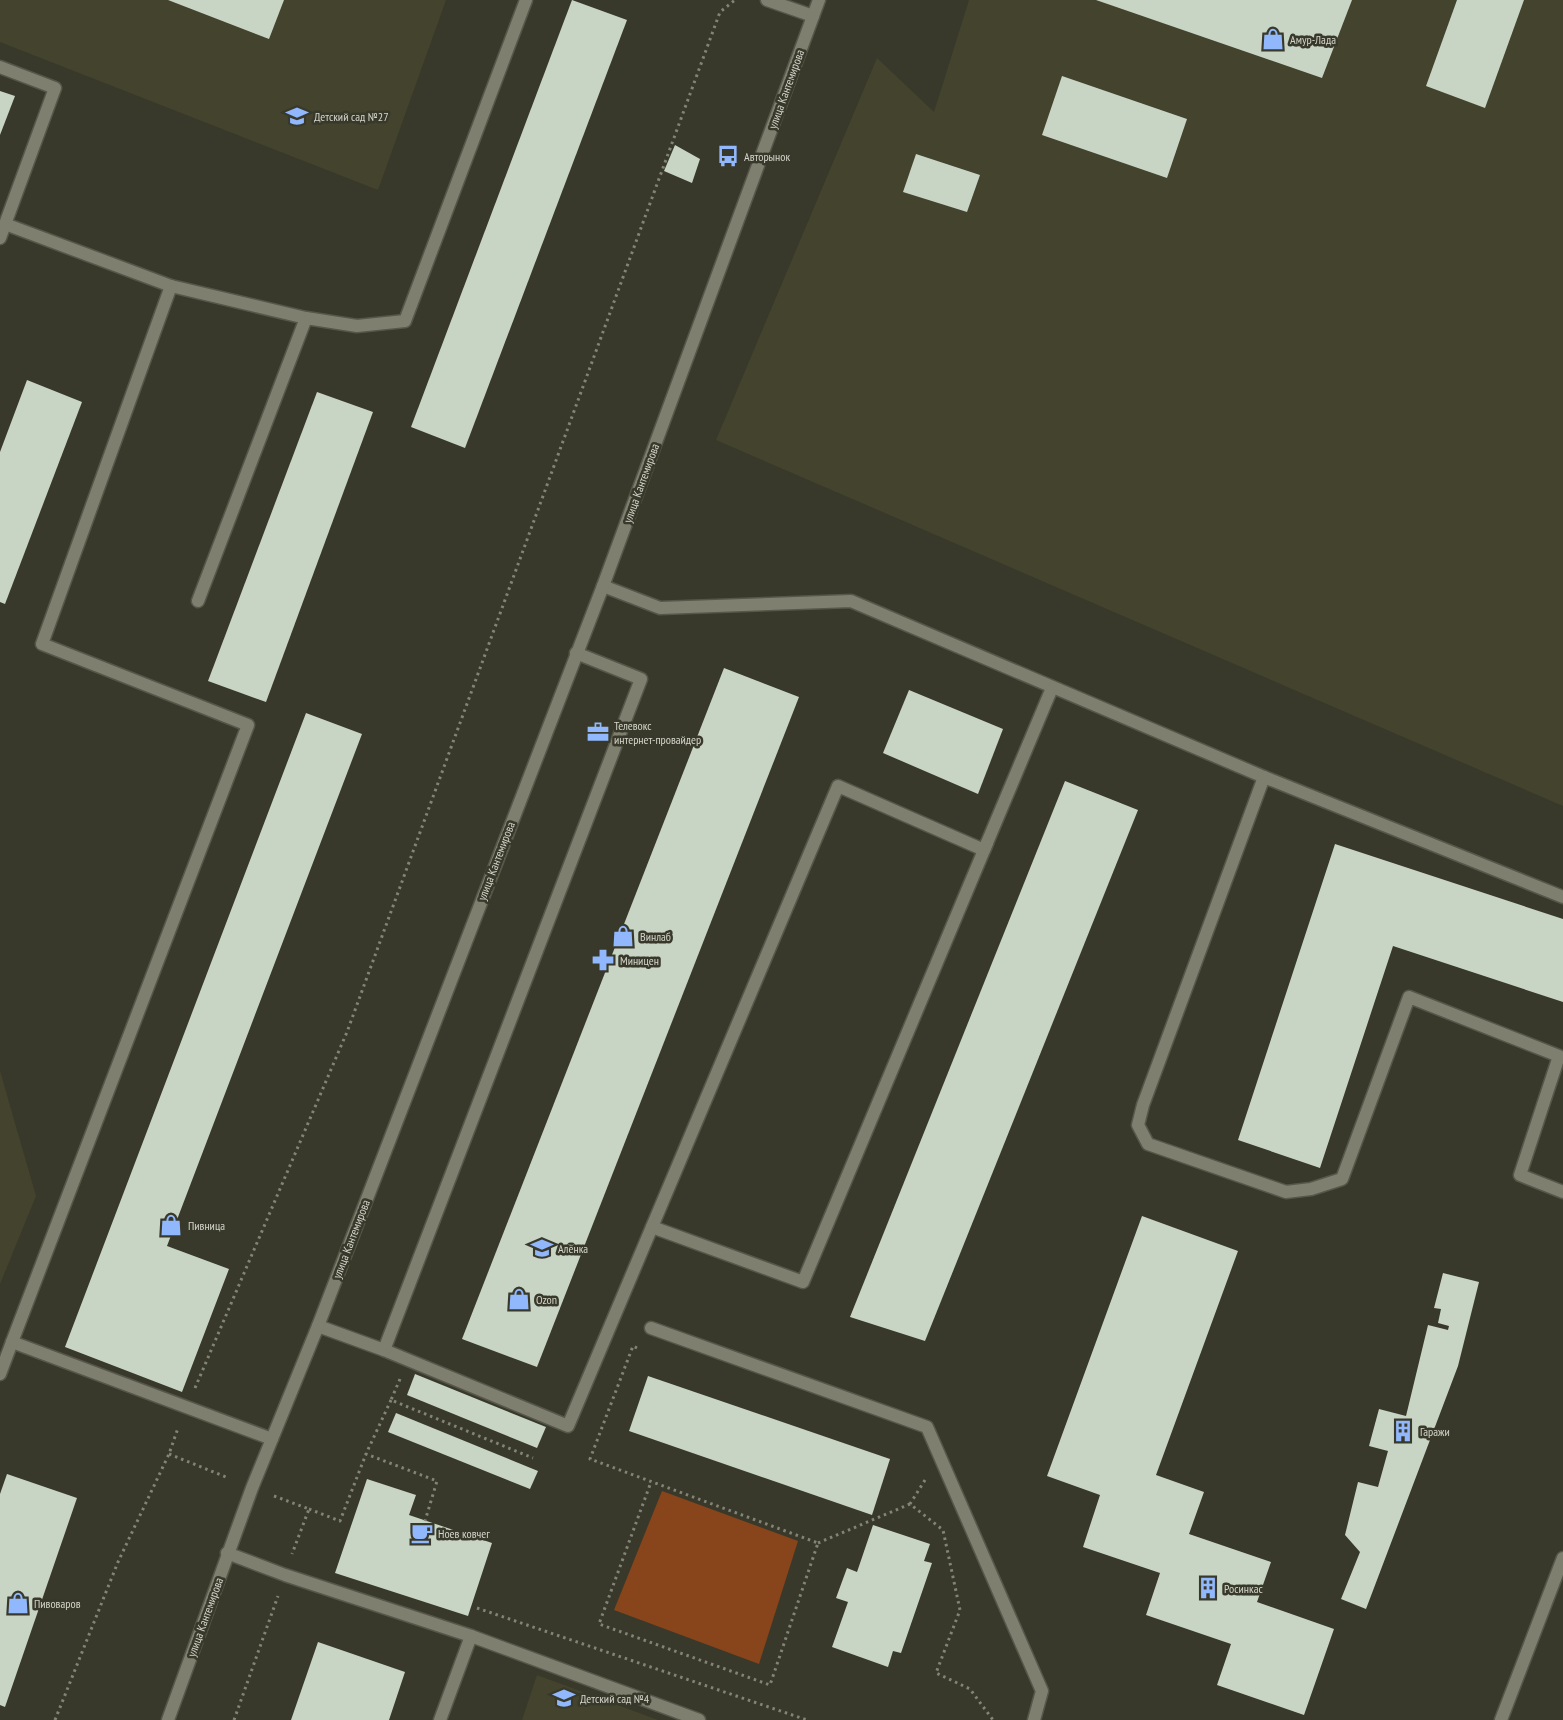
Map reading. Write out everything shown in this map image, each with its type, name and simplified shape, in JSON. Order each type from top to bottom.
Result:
[{"type":"street","points":[[5,224],[171,286],[306,318],[357,326],[405,322],[526,0]]},
{"type":"street","points":[[767,0],[813,16]]},
{"type":"street","name":"улица Кантемирова","points":[[168,1720],[227,1553],[318,1326],[603,586],[820,0]]},
{"type":"street","points":[[0,67],[55,88],[0,238]]},
{"type":"street","points":[[0,1374],[248,725],[42,644],[171,286]]},
{"type":"street","points":[[198,601],[306,318]]},
{"type":"street","points":[[603,586],[660,608],[851,601],[1264,777],[1563,897]]},
{"type":"street","points":[[384,1350],[641,679],[576,653]]},
{"type":"street","points":[[652,1227],[803,1282],[1052,688]]},
{"type":"street","points":[[1264,777],[1142,1105],[1138,1125],[1148,1144],[1286,1192],[1312,1190],[1342,1179],[1409,997],[1559,1056],[1520,1175],[1563,1192]]},
{"type":"street","points":[[318,1326],[384,1350],[568,1426],[838,786],[984,850],[991,834]]},
{"type":"street","points":[[651,1328],[927,1427],[1042,1692],[1034,1720]]},
{"type":"street","points":[[12,1342],[272,1439]]},
{"type":"street","points":[[227,1553],[285,1575],[471,1636],[699,1720]]},
{"type":"street","points":[[1501,1720],[1563,1558]]},
{"type":"street","points":[[440,1720],[471,1636]]},
{"type":"path","points":[[55,1720],[118,1562],[168,1454],[186,1406],[347,1032],[720,12],[734,0]]},
{"type":"path","points":[[642,1349],[633,1346],[590,1459],[818,1542],[910,1504],[926,1480],[923,1472]]},
{"type":"path","points":[[309,1509],[340,1521],[366,1454],[408,1360]]},
{"type":"path","points":[[391,1400],[533,1458]]},
{"type":"path","points":[[168,1454],[226,1477]]},
{"type":"path","points":[[366,1454],[437,1482],[425,1521]]},
{"type":"path","points":[[651,1482],[599,1624],[770,1685],[818,1542]]},
{"type":"path","points":[[910,1504],[943,1530],[960,1610],[936,1673],[970,1689],[993,1720]]},
{"type":"path","points":[[477,1608],[807,1720]]},
{"type":"shaded area","name":"Детский сад №27","points":[[0,0],[446,0],[378,190],[0,42]]},
{"type":"shaded area","points":[[969,0],[1563,0],[1563,806],[716,440],[877,58],[934,112]]},
{"type":"shaded area","points":[[0,1071],[36,1196],[0,1284]]},
{"type":"shaded area","points":[[662,1491],[798,1541],[759,1664],[614,1610]]},
{"type":"shaded area","name":"Детский сад №4","points":[[537,1675],[658,1720],[522,1720]]},
{"type":"building","points":[[168,0],[284,0],[269,39]]},
{"type":"building","points":[[572,0],[627,20],[465,448],[411,427]]},
{"type":"building","name":"Амур-Лада","points":[[1096,0],[1352,0],[1322,78]]},
{"type":"building","points":[[1457,0],[1524,0],[1485,108],[1426,86]]},
{"type":"building","points":[[1062,76],[1187,119],[1167,178],[1042,135]]},
{"type":"building","points":[[0,91],[15,96],[0,135]]},
{"type":"building","points":[[675,145],[700,159],[692,183],[664,171]]},
{"type":"building","points":[[916,154],[980,175],[967,212],[903,192]]},
{"type":"building","points":[[27,380],[82,402],[5,604],[0,602],[0,452]]},
{"type":"building","points":[[317,392],[373,412],[266,702],[208,681]]},
{"type":"building","points":[[724,668],[799,697],[537,1367],[462,1339]]},
{"type":"building","points":[[909,690],[1003,729],[978,794],[883,753]]},
{"type":"building","points":[[306,713],[362,734],[167,1246],[229,1269],[182,1392],[65,1347]]},
{"type":"building","points":[[1065,781],[1138,810],[925,1341],[850,1317]]},
{"type":"building","points":[[1335,844],[1563,919],[1563,1002],[1393,946],[1320,1168],[1238,1140]]},
{"type":"building","points":[[1142,1216],[1238,1251],[1156,1475],[1204,1492],[1189,1534],[1271,1562],[1257,1602],[1334,1629],[1304,1715],[1217,1685],[1231,1644],[1146,1615],[1160,1573],[1083,1547],[1100,1495],[1047,1476]]},
{"type":"building","name":"Гаражи","points":[[1443,1273],[1479,1282],[1458,1366],[1366,1609],[1341,1599],[1360,1552],[1345,1535],[1358,1482],[1378,1487],[1388,1451],[1369,1446],[1379,1409],[1406,1416],[1428,1325],[1448,1330],[1449,1326],[1438,1323],[1441,1309],[1434,1308]]},
{"type":"building","points":[[415,1374],[546,1427],[537,1448],[407,1395]]},
{"type":"building","points":[[648,1376],[890,1459],[872,1515],[629,1431]]},
{"type":"building","points":[[396,1413],[538,1471],[530,1489],[388,1432]]},
{"type":"building","points":[[7,1474],[77,1498],[5,1707],[0,1705],[0,1494]]},
{"type":"building","points":[[367,1479],[416,1495],[409,1515],[492,1543],[468,1616],[335,1573]]},
{"type":"building","points":[[873,1525],[930,1544],[924,1561],[932,1563],[901,1653],[893,1651],[888,1667],[832,1647],[848,1602],[836,1598],[847,1568],[857,1572]]},
{"type":"building","points":[[318,1642],[405,1672],[389,1720],[291,1720]]},
{"type":"place","name":"Амур-Лада","points":[[1273,39]]},
{"type":"place","name":"Детский сад №27","points":[[297,116]]},
{"type":"place","name":"Авторынок","points":[[728,156]]},
{"type":"place","name":"Телевокс интернет-провайдер","points":[[598,732]]},
{"type":"place","name":"Винлаб","points":[[623,936]]},
{"type":"place","name":"Миницен","points":[[603,960]]},
{"type":"place","name":"Пивница","points":[[171,1225]]},
{"type":"place","name":"Алёнка","points":[[542,1248]]},
{"type":"place","name":"Ozon","points":[[519,1299]]},
{"type":"place","name":"Гаражи","points":[[1403,1431]]},
{"type":"place","name":"Ноев ковчег","points":[[422,1533]]},
{"type":"place","name":"Росинкас","points":[[1208,1588]]},
{"type":"place","name":"Пивоваров","points":[[18,1603]]},
{"type":"place","name":"Детский сад №4","points":[[564,1698]]}]
